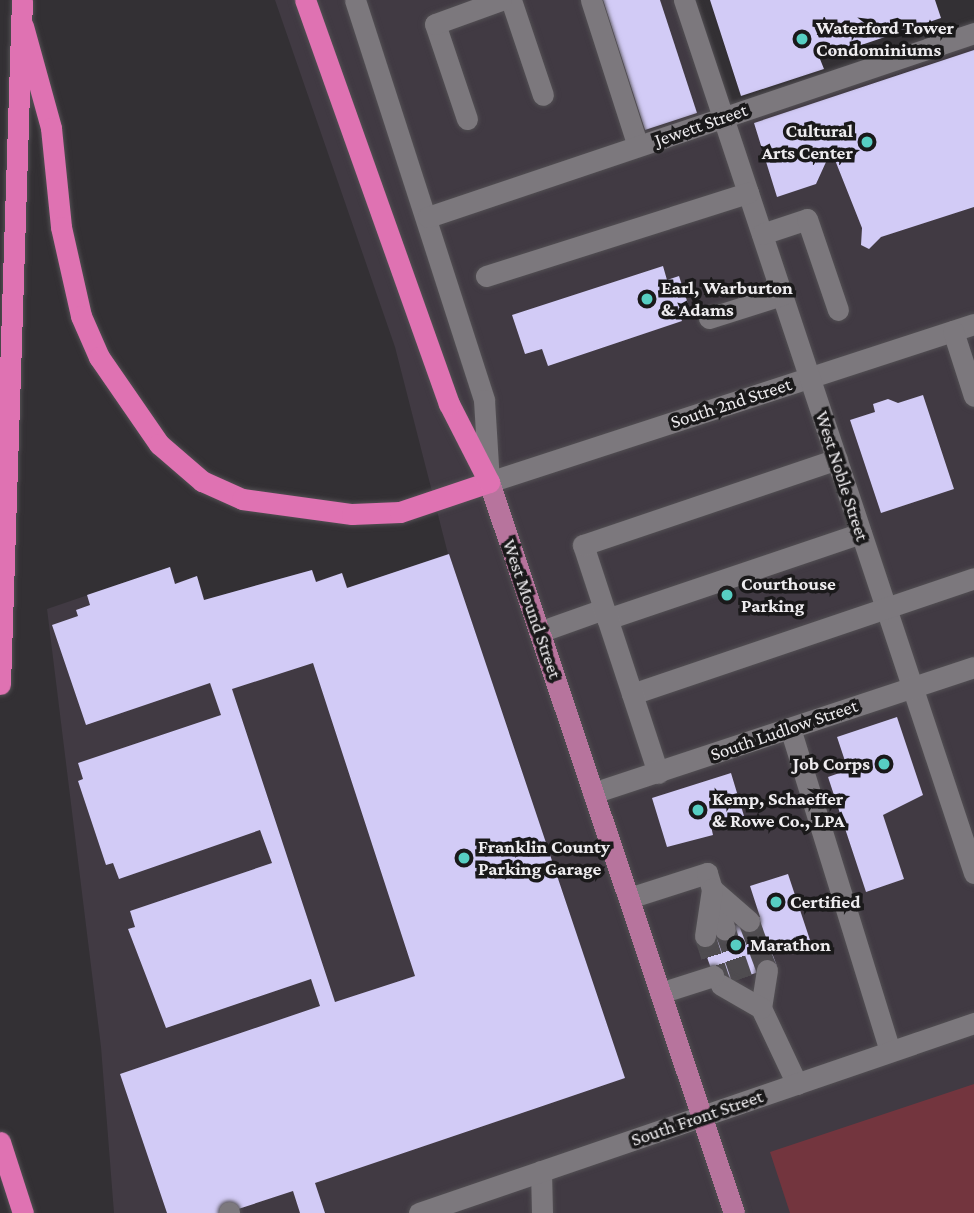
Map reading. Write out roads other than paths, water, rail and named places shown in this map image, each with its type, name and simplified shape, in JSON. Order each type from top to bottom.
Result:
[{"type":"highway","points":[[0,684],[22,0]]},
{"type":"highway","points":[[23,26],[51,128],[61,227],[81,316],[99,357],[159,444],[202,481],[242,499],[340,513],[400,512],[489,482],[449,404],[319,33],[305,0]]},
{"type":"highway","points":[[0,1142],[23,1213]]},
{"type":"main road","name":"West Mound Street","points":[[489,482],[734,1213]]},
{"type":"street","name":"West Mound Street","points":[[355,0],[428,217],[484,400],[489,482]]},
{"type":"street","points":[[467,119],[435,24],[501,0]]},
{"type":"street","points":[[511,0],[543,95]]},
{"type":"street","points":[[591,0],[638,146]]},
{"type":"street","name":"West Noble Street","points":[[684,0],[974,873]]},
{"type":"street","name":"Jewett Street","points":[[428,217],[974,33]]},
{"type":"street","points":[[486,276],[748,193]]},
{"type":"street","points":[[762,234],[807,219],[838,310]]},
{"type":"street","points":[[709,318],[782,295]]},
{"type":"street","name":"South 2nd Street","points":[[489,482],[974,324]]},
{"type":"street","points":[[953,331],[974,396]]},
{"type":"street","points":[[658,773],[583,545],[837,459]]},
{"type":"street","points":[[540,632],[606,614],[861,533]]},
{"type":"street","points":[[632,694],[974,578]]},
{"type":"street","name":"South Ludlow Street","points":[[593,793],[974,667]]},
{"type":"street","points":[[790,729],[890,1051]]},
{"type":"street","points":[[629,898],[708,873],[712,888],[715,933]]},
{"type":"street","points":[[712,888],[749,921]]},
{"type":"street","points":[[761,1007],[767,970]]},
{"type":"street","points":[[742,978],[761,1007],[797,1084]]},
{"type":"street","points":[[660,993],[717,980],[761,1007]]},
{"type":"street","name":"South Front Street","points":[[419,1213],[974,1023]]},
{"type":"street","points":[[541,1171],[542,1213]]},
{"type":"tunnel","points":[[749,921],[767,970]]},
{"type":"tunnel","points":[[725,929],[742,978]]},
{"type":"tunnel","points":[[705,936],[721,985]]},
{"type":"place","name":"Waterford Tower Condominiums","points":[[802,39]]},
{"type":"place","name":"Cultural Arts Center","points":[[867,142]]},
{"type":"place","name":"Earl, Warburton & Adams","points":[[647,299]]},
{"type":"place","name":"Courthouse Parking","points":[[727,595]]},
{"type":"place","name":"Job Corps","points":[[884,764]]},
{"type":"place","name":"Kemp, Schaeffer & Rowe Co., LPA","points":[[698,810]]},
{"type":"place","name":"Franklin County Parking Garage","points":[[464,858]]},
{"type":"place","name":"Certified","points":[[776,902]]},
{"type":"place","name":"Marathon","points":[[736,945]]}]
